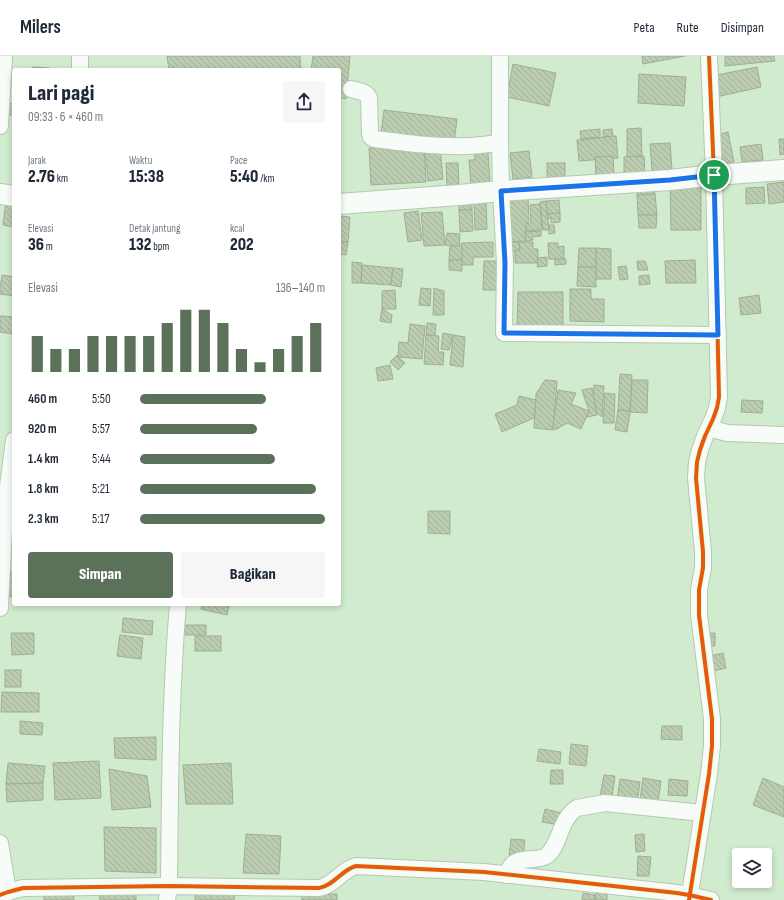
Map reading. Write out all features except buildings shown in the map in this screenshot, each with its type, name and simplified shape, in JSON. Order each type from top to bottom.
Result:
[{"type":"main road","points":[[341,204],[501,191],[670,180],[784,170]]},
{"type":"main road","points":[[0,194],[12,196]]},
{"type":"street","points":[[0,126],[4,56]]},
{"type":"street","points":[[80,56],[80,68]]},
{"type":"street","points":[[500,56],[501,191],[505,263],[504,333],[718,335]]},
{"type":"street","points":[[689,897],[709,774],[712,746],[712,719],[698,615],[699,590],[704,552],[696,478],[697,462],[700,450],[717,408],[719,397],[714,175],[709,56]]},
{"type":"street","points":[[351,89],[366,92],[368,95],[370,134],[371,137],[375,139],[419,145],[444,146],[500,143]]},
{"type":"street","points":[[709,428],[727,433],[784,435]]},
{"type":"street","points":[[0,608],[12,474]]},
{"type":"street","points":[[168,893],[171,723],[178,606]]},
{"type":"street","points":[[507,875],[514,863],[522,860],[546,856],[552,850],[567,818],[573,810],[577,808],[606,803],[702,812]]},
{"type":"street","points":[[0,843],[4,894],[23,888],[168,893],[319,888],[330,884],[346,869],[356,866],[484,872],[711,900]]},
{"type":"cycle path","points":[[689,900],[712,746],[712,719],[699,615],[699,590],[703,568],[703,552],[696,478],[697,462],[700,450],[717,408],[719,397],[714,175],[709,56]]},
{"type":"cycle path","points":[[0,895],[23,888],[169,886],[319,888],[329,884],[346,871],[356,866],[484,872],[677,893],[711,900]]},
{"type":"route","points":[[714,175],[718,335],[504,333],[505,263],[501,191],[670,180],[714,175]]}]
